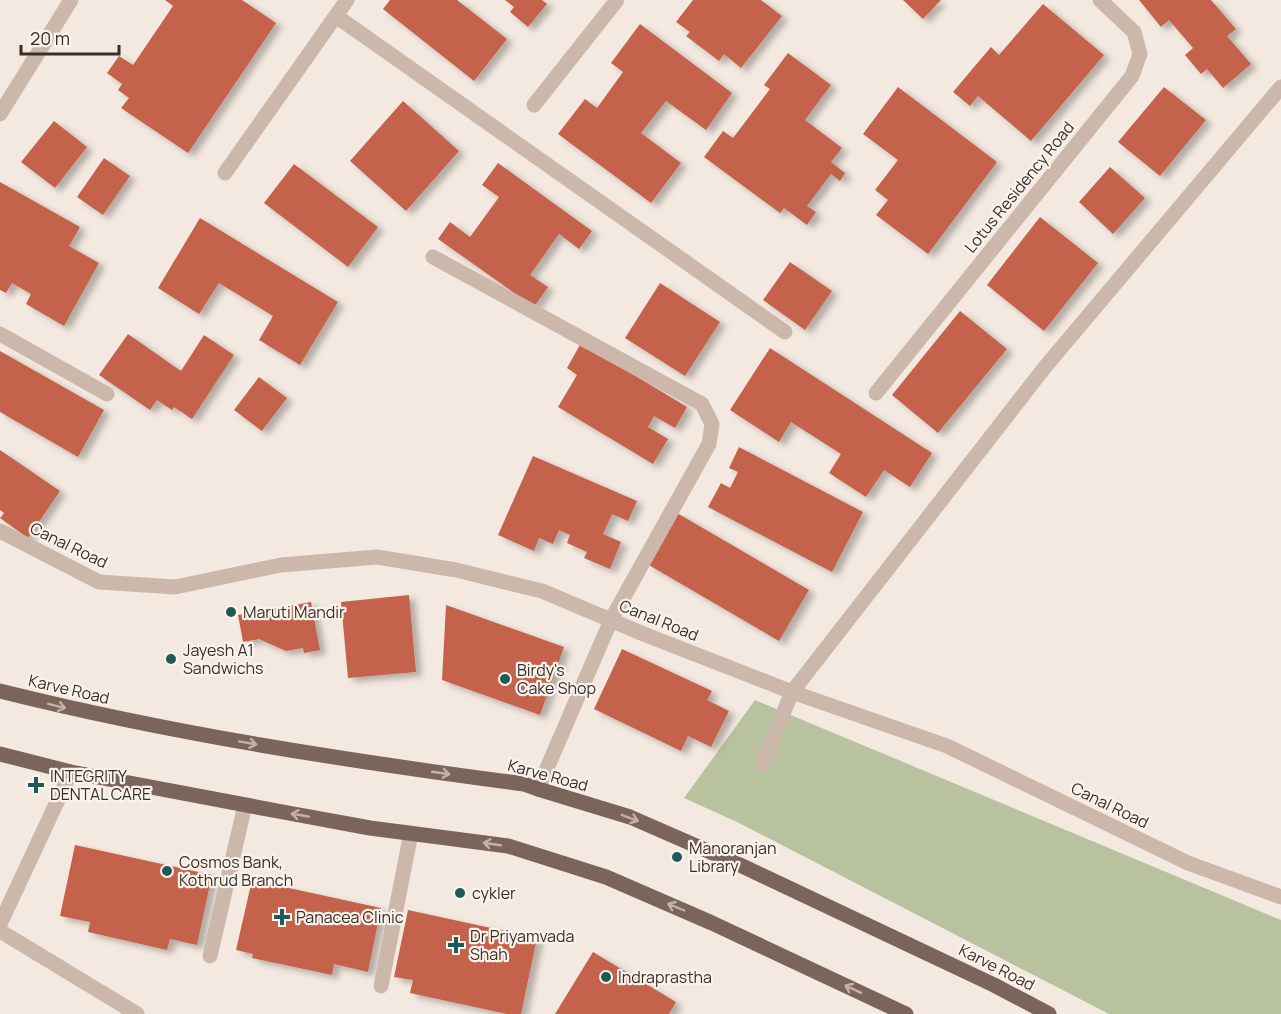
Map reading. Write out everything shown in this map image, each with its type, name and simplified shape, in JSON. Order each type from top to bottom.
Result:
[{"type":"main road","name":"Karve Road","points":[[0,692],[82,712],[238,741],[382,765],[524,784],[630,818],[740,865],[984,980],[1049,1014]]},
{"type":"main road","points":[[0,754],[71,772],[370,828],[508,846],[606,877],[712,923],[906,1014]]},
{"type":"street","points":[[0,114],[71,0]]},
{"type":"street","points":[[225,173],[347,0]]},
{"type":"street","points":[[534,105],[617,0]]},
{"type":"street","name":"Lotus Residency Road","points":[[876,393],[1132,76],[1140,54],[1134,32],[1100,0]]},
{"type":"street","points":[[336,16],[785,332]]},
{"type":"street","points":[[762,765],[792,692],[1045,367],[1281,87]]},
{"type":"street","points":[[433,257],[702,404],[712,424],[709,444],[611,620],[538,789]]},
{"type":"street","points":[[0,334],[107,394]]},
{"type":"street","name":"Canal Road","points":[[0,531],[99,582],[175,587],[281,565],[377,557],[456,570],[542,591],[792,692],[947,746],[1188,863],[1281,897]]},
{"type":"street","points":[[0,924],[71,772]]},
{"type":"street","points":[[210,956],[245,805]]},
{"type":"street","points":[[381,986],[411,833]]},
{"type":"street","points":[[0,931],[137,1014]]},
{"type":"green space","points":[[755,700],[1281,920],[1281,1014],[1109,1014],[739,823],[684,798]]},
{"type":"building","points":[[165,0],[242,0],[276,23],[188,153],[121,108],[129,98],[118,90],[122,84],[107,73],[119,56],[133,65],[173,6]]},
{"type":"building","points":[[390,0],[457,0],[507,39],[474,81],[383,9]]},
{"type":"building","points":[[505,0],[542,0],[547,4],[528,27],[510,12],[514,7]]},
{"type":"building","points":[[693,0],[761,0],[782,16],[741,68],[724,54],[719,61],[686,36],[690,32],[676,22]]},
{"type":"building","points":[[903,0],[941,0],[923,19]]},
{"type":"building","points":[[1139,0],[1211,0],[1236,29],[1227,36],[1251,64],[1223,88],[1207,69],[1201,74],[1185,55],[1193,48],[1169,20],[1161,27]]},
{"type":"building","points":[[1043,4],[1104,55],[1031,141],[978,96],[970,106],[953,92],[991,47],[999,55]]},
{"type":"building","points":[[640,24],[732,93],[706,130],[666,101],[641,133],[681,163],[651,203],[558,134],[585,99],[597,108],[623,72],[611,63]]},
{"type":"building","points":[[788,53],[831,85],[805,120],[842,148],[831,162],[845,173],[840,181],[831,174],[807,206],[816,212],[807,225],[784,208],[780,213],[704,157],[723,131],[733,138],[770,89],[764,85]]},
{"type":"building","points":[[898,87],[997,162],[928,254],[876,215],[888,200],[875,190],[898,160],[863,134]]},
{"type":"building","points":[[1164,87],[1206,120],[1160,176],[1118,142]]},
{"type":"building","points":[[403,101],[459,151],[406,211],[350,161]]},
{"type":"building","points":[[54,121],[87,147],[55,188],[21,162]]},
{"type":"building","points":[[104,158],[130,176],[103,215],[77,197]]},
{"type":"building","points":[[498,163],[592,231],[579,249],[559,234],[530,275],[548,287],[534,307],[438,239],[450,222],[470,237],[499,197],[482,185]]},
{"type":"building","points":[[294,164],[378,227],[348,267],[264,203]]},
{"type":"building","points":[[1110,167],[1145,198],[1113,234],[1079,202]]},
{"type":"building","points":[[0,182],[80,227],[69,246],[99,263],[64,326],[26,304],[31,294],[12,283],[6,293],[0,290]]},
{"type":"building","points":[[1040,217],[1098,263],[1044,331],[987,285]]},
{"type":"building","points":[[200,218],[338,302],[300,365],[259,340],[273,316],[219,283],[199,314],[158,288]]},
{"type":"building","points":[[790,262],[832,291],[805,330],[763,300]]},
{"type":"building","points":[[660,283],[720,322],[685,376],[625,338]]},
{"type":"building","points":[[960,311],[1007,349],[938,433],[892,395]]},
{"type":"building","points":[[128,334],[181,371],[204,335],[234,355],[192,419],[174,407],[172,410],[157,400],[150,410],[99,375]]},
{"type":"building","points":[[581,343],[687,407],[675,428],[654,416],[648,427],[668,439],[653,464],[558,407],[577,375],[567,368]]},
{"type":"building","points":[[770,348],[932,453],[910,487],[884,470],[866,497],[829,473],[841,454],[791,422],[779,442],[730,410]]},
{"type":"building","points":[[0,351],[104,410],[78,457],[0,412]]},
{"type":"building","points":[[259,377],[287,398],[262,431],[234,410]]},
{"type":"building","points":[[739,447],[863,512],[832,572],[708,507],[721,483],[730,488],[738,472],[729,468]]},
{"type":"building","points":[[0,450],[60,491],[28,538],[0,518],[4,513],[0,510]]},
{"type":"building","points":[[533,456],[637,501],[628,521],[612,514],[603,534],[621,542],[610,569],[584,558],[587,552],[567,543],[570,535],[559,530],[553,544],[539,538],[534,551],[498,535]]},
{"type":"building","points":[[677,513],[809,590],[779,641],[647,564]]},
{"type":"building","points":[[409,595],[416,672],[348,678],[341,602]]},
{"type":"building","points":[[311,602],[320,650],[304,653],[303,648],[286,651],[259,639],[243,642],[238,615]]},
{"type":"building","points":[[446,605],[564,647],[540,715],[442,680]]},
{"type":"building","points":[[622,649],[712,691],[707,700],[729,711],[711,747],[688,736],[681,751],[594,709]]},
{"type":"building","points":[[75,845],[212,875],[197,945],[170,939],[167,950],[88,932],[90,922],[60,916]]},
{"type":"building","points":[[252,880],[381,908],[368,972],[334,964],[332,975],[252,958],[253,954],[236,950]]},
{"type":"building","points":[[408,910],[537,938],[521,1014],[507,1014],[410,993],[413,980],[394,977]]},
{"type":"building","name":"Indraprastha","points":[[593,952],[676,1002],[669,1014],[555,1014]]},
{"type":"place","name":"Maruti Mandir","points":[[231,612]]},
{"type":"place","name":"Jayesh A1 Sandwichs","points":[[171,659]]},
{"type":"place","name":"Birdy's Cake Shop","points":[[505,679]]},
{"type":"place","name":"INTEGRITY DENTAL CARE","points":[[36,785]]},
{"type":"place","name":"Manoranjan Library","points":[[677,857]]},
{"type":"place","name":"Cosmos Bank, Kothrud Branch","points":[[167,871]]},
{"type":"place","name":"cykler","points":[[460,893]]},
{"type":"place","name":"Panacea Clinic","points":[[282,917]]},
{"type":"place","name":"Dr Priyamvada Shah","points":[[456,945]]},
{"type":"place","name":"Indraprastha","points":[[606,977]]}]
